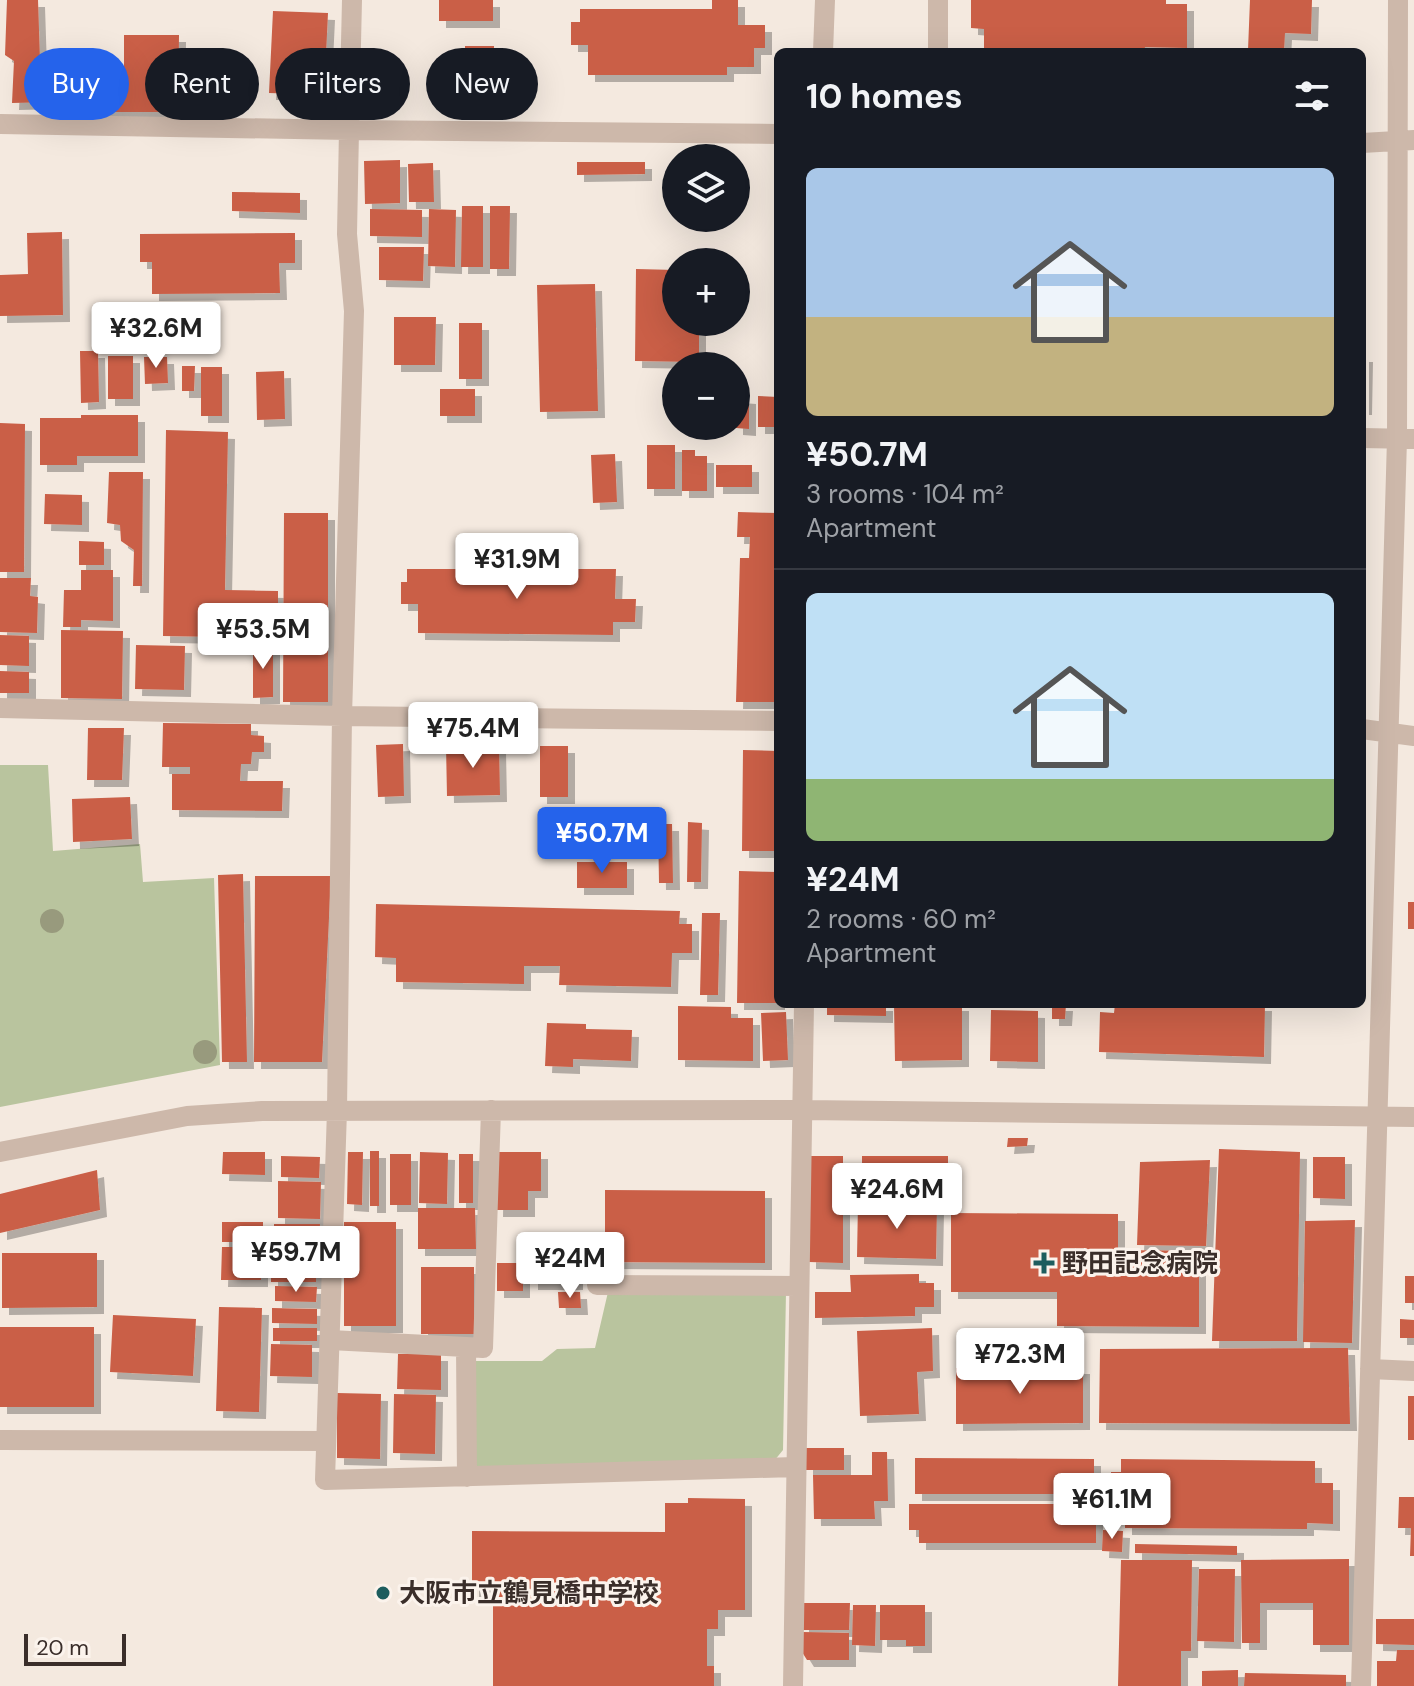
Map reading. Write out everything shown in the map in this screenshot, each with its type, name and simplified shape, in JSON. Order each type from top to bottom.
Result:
[{"type":"street","points":[[352,0],[347,234],[354,311],[342,716],[337,1110],[325,1480],[795,1467]]},
{"type":"street","points":[[823,48],[825,0]]},
{"type":"street","points":[[938,0],[938,48]]},
{"type":"street","points":[[1361,1686],[1390,734],[1406,439],[1406,140],[1398,0]]},
{"type":"street","points":[[0,124],[774,134]]},
{"type":"street","points":[[1366,143],[1406,140]]},
{"type":"street","points":[[1366,438],[1406,439]]},
{"type":"street","points":[[0,708],[774,721]]},
{"type":"street","points":[[1366,730],[1414,736]]},
{"type":"street","points":[[793,1686],[804,1008]]},
{"type":"street","points":[[0,1152],[187,1116],[337,1110],[804,1110],[1414,1117]]},
{"type":"street","points":[[330,1340],[483,1348],[491,1110]]},
{"type":"street","points":[[597,1285],[798,1286]]},
{"type":"street","points":[[466,1347],[467,1477]]},
{"type":"street","points":[[1370,1369],[1414,1371]]},
{"type":"street","points":[[0,1440],[326,1441]]},
{"type":"green space","points":[[0,765],[48,765],[53,851],[140,844],[143,882],[214,878],[220,1065],[0,1107]]},
{"type":"green space","points":[[608,1292],[786,1292],[783,1450],[774,1461],[481,1470],[474,1464],[473,1361],[542,1361],[557,1349],[595,1348]]},
{"type":"building","points":[[7,0],[38,0],[40,48],[24,48],[24,103],[12,103],[14,61],[5,55]]},
{"type":"building","points":[[439,0],[493,0],[493,21],[439,21]]},
{"type":"building","points":[[712,0],[738,0],[738,25],[765,25],[765,48],[754,48],[754,67],[727,67],[727,75],[588,75],[588,45],[571,45],[571,22],[580,22],[580,9],[712,9]]},
{"type":"building","points":[[971,0],[1166,0],[1166,4],[1187,4],[1187,48],[984,48],[984,29],[971,28]]},
{"type":"building","points":[[1250,0],[1312,0],[1311,34],[1285,33],[1284,48],[1248,48]]},
{"type":"building","points":[[273,11],[328,13],[326,48],[275,48],[275,93],[269,93]]},
{"type":"building","points":[[124,35],[179,35],[179,48],[145,48],[145,112],[129,112],[129,48],[124,48]]},
{"type":"building","points":[[465,46],[494,46],[494,48]]},
{"type":"building","points":[[400,160],[400,203],[365,204],[364,161]]},
{"type":"building","points":[[577,162],[645,162],[645,174],[577,175]]},
{"type":"building","points":[[433,163],[434,202],[409,202],[408,164]]},
{"type":"building","points":[[232,192],[300,193],[300,213],[232,211]]},
{"type":"building","points":[[462,206],[483,206],[483,267],[461,267]]},
{"type":"building","points":[[490,206],[510,206],[509,269],[490,269]]},
{"type":"building","points":[[370,209],[422,210],[422,237],[370,236]]},
{"type":"building","points":[[429,209],[456,210],[455,267],[428,266]]},
{"type":"building","points":[[62,232],[63,315],[0,316],[0,275],[28,274],[27,233]]},
{"type":"building","points":[[295,233],[295,263],[279,263],[280,293],[152,294],[152,262],[140,262],[140,234]]},
{"type":"building","points":[[379,247],[424,247],[423,281],[379,280]]},
{"type":"building","points":[[636,269],[662,270],[662,336],[699,336],[699,352],[662,352],[662,361],[635,361]]},
{"type":"building","points":[[595,284],[598,411],[540,412],[537,285]]},
{"type":"building","points":[[394,317],[436,317],[435,365],[394,365]]},
{"type":"building","points":[[459,323],[482,323],[482,379],[459,379]]},
{"type":"building","points":[[80,351],[98,351],[99,402],[81,403]]},
{"type":"building","points":[[108,356],[133,356],[133,399],[108,399]]},
{"type":"building","points":[[144,357],[167,357],[168,383],[145,384]]},
{"type":"building","points":[[182,366],[195,366],[194,391],[182,391]]},
{"type":"building","points":[[201,367],[222,367],[222,416],[201,416]]},
{"type":"building","points":[[284,371],[285,419],[257,420],[256,372]]},
{"type":"building","points":[[440,389],[475,389],[475,416],[440,416]]},
{"type":"building","points":[[758,396],[774,397],[774,427],[758,427]]},
{"type":"building","points":[[81,415],[138,415],[138,456],[77,456],[77,465],[40,465],[40,418],[81,418]]},
{"type":"building","points":[[0,423],[25,424],[24,572],[0,572]]},
{"type":"building","points":[[166,430],[228,432],[225,590],[278,591],[278,638],[163,636]]},
{"type":"building","points":[[647,445],[675,445],[675,489],[647,489]]},
{"type":"building","points":[[682,450],[695,450],[695,456],[707,456],[707,491],[682,491]]},
{"type":"building","points":[[615,454],[617,502],[593,503],[591,455]]},
{"type":"building","points":[[716,465],[752,465],[752,487],[716,487]]},
{"type":"building","points":[[109,472],[143,472],[142,586],[133,586],[134,550],[121,541],[120,525],[107,523]]},
{"type":"building","points":[[45,494],[82,495],[82,525],[44,524]]},
{"type":"building","points":[[738,512],[774,513],[774,702],[736,702],[740,558],[749,558],[750,537],[737,537]]},
{"type":"building","points":[[284,513],[328,513],[328,702],[283,702]]},
{"type":"building","points":[[79,541],[104,542],[104,565],[79,565]]},
{"type":"building","points":[[407,569],[616,569],[615,599],[636,599],[635,622],[613,622],[613,635],[418,633],[418,604],[401,604],[401,582],[407,582]]},
{"type":"building","points":[[81,570],[113,570],[113,621],[81,620],[81,627],[63,627],[64,590],[81,590]]},
{"type":"building","points":[[0,578],[31,578],[30,596],[38,597],[37,633],[0,632]]},
{"type":"building","points":[[61,630],[123,631],[122,699],[61,698]]},
{"type":"building","points":[[0,635],[29,636],[29,666],[0,665]]},
{"type":"building","points":[[136,645],[185,646],[184,690],[135,689]]},
{"type":"building","points":[[253,645],[273,645],[273,697],[253,698]]},
{"type":"building","points":[[0,671],[29,672],[29,693],[0,693]]},
{"type":"building","points":[[163,723],[251,724],[251,735],[264,736],[264,752],[252,752],[251,764],[241,764],[240,781],[283,781],[282,811],[172,810],[172,774],[190,774],[190,767],[162,767]]},
{"type":"building","points":[[88,728],[124,728],[122,780],[87,780]]},
{"type":"building","points":[[403,744],[404,796],[378,797],[376,745]]},
{"type":"building","points":[[446,745],[499,745],[500,795],[447,796]]},
{"type":"building","points":[[540,746],[568,746],[568,797],[540,797]]},
{"type":"building","points":[[743,750],[774,751],[774,851],[742,851]]},
{"type":"building","points":[[130,797],[132,839],[73,842],[72,799]]},
{"type":"building","points":[[688,822],[702,823],[701,882],[687,882]]},
{"type":"building","points":[[658,824],[672,824],[673,883],[659,883]]},
{"type":"building","points":[[577,862],[627,862],[627,888],[577,888]]},
{"type":"building","points":[[739,871],[774,872],[774,1003],[737,1003]]},
{"type":"building","points":[[243,874],[247,1062],[222,1062],[218,875]]},
{"type":"building","points":[[255,876],[331,876],[322,1062],[254,1062]]},
{"type":"building","points":[[1408,902],[1414,902],[1414,929],[1408,929]]},
{"type":"building","points":[[376,904],[680,911],[679,924],[692,924],[692,953],[672,953],[671,987],[559,985],[560,966],[524,966],[524,984],[396,982],[396,958],[375,957]]},
{"type":"building","points":[[702,913],[720,913],[718,995],[700,995]]},
{"type":"building","points":[[678,1006],[731,1007],[731,1018],[753,1018],[753,1061],[678,1060]]},
{"type":"building","points":[[827,1008],[886,1008],[886,1016],[827,1015]]},
{"type":"building","points":[[894,1008],[962,1008],[962,1060],[895,1061]]},
{"type":"building","points":[[1052,1008],[1066,1008],[1065,1019],[1052,1019]]},
{"type":"building","points":[[1115,1008],[1265,1008],[1264,1057],[1099,1052],[1100,1012],[1114,1013]]},
{"type":"building","points":[[991,1010],[1038,1011],[1038,1062],[990,1061]]},
{"type":"building","points":[[786,1012],[788,1060],[763,1061],[761,1013]]},
{"type":"building","points":[[547,1023],[586,1024],[586,1029],[632,1030],[631,1061],[573,1059],[573,1067],[545,1066]]},
{"type":"building","points":[[1008,1138],[1028,1138],[1027,1146],[1007,1147]]},
{"type":"building","points":[[1219,1149],[1300,1152],[1297,1341],[1212,1341]]},
{"type":"building","points":[[370,1151],[379,1151],[379,1206],[370,1206]]},
{"type":"building","points":[[223,1152],[265,1152],[265,1175],[222,1174]]},
{"type":"building","points":[[348,1152],[363,1152],[362,1205],[347,1204]]},
{"type":"building","points":[[420,1152],[448,1153],[447,1204],[419,1203]]},
{"type":"building","points":[[497,1152],[541,1152],[541,1191],[528,1191],[528,1210],[496,1210]]},
{"type":"building","points":[[390,1154],[411,1154],[411,1205],[390,1205]]},
{"type":"building","points":[[459,1154],[473,1154],[473,1203],[459,1203]]},
{"type":"building","points":[[281,1156],[320,1157],[319,1178],[281,1177]]},
{"type":"building","points":[[809,1156],[843,1156],[843,1263],[809,1262]]},
{"type":"building","points":[[862,1156],[948,1156],[948,1195],[862,1195]]},
{"type":"building","points":[[1313,1157],[1345,1157],[1345,1199],[1313,1198]]},
{"type":"building","points":[[1210,1160],[1206,1246],[1137,1245],[1140,1162]]},
{"type":"building","points":[[97,1170],[100,1210],[0,1233],[0,1194]]},
{"type":"building","points":[[278,1181],[321,1182],[320,1219],[278,1218]]},
{"type":"building","points":[[605,1190],[765,1191],[765,1263],[605,1262]]},
{"type":"building","points":[[858,1203],[937,1204],[936,1259],[857,1257]]},
{"type":"building","points":[[418,1208],[475,1208],[476,1249],[418,1249]]},
{"type":"building","points":[[951,1213],[1118,1214],[1118,1250],[1199,1251],[1199,1327],[1057,1326],[1057,1292],[951,1292]]},
{"type":"building","points":[[1355,1220],[1352,1343],[1303,1342],[1305,1221]]},
{"type":"building","points":[[222,1222],[263,1222],[263,1242],[222,1242]]},
{"type":"building","points":[[344,1222],[396,1222],[396,1326],[344,1326]]},
{"type":"building","points":[[274,1224],[320,1224],[319,1246],[274,1245]]},
{"type":"building","points":[[222,1247],[261,1247],[261,1280],[221,1280]]},
{"type":"building","points":[[2,1253],[97,1253],[97,1307],[2,1308]]},
{"type":"building","points":[[531,1262],[576,1262],[576,1283],[531,1283]]},
{"type":"building","points":[[497,1263],[523,1263],[523,1291],[497,1291]]},
{"type":"building","points":[[271,1264],[316,1264],[316,1282],[271,1282]]},
{"type":"building","points":[[421,1267],[474,1267],[474,1334],[421,1334]]},
{"type":"building","points":[[919,1274],[919,1283],[934,1283],[934,1307],[915,1307],[915,1316],[815,1318],[815,1292],[851,1292],[850,1275]]},
{"type":"building","points":[[1405,1276],[1414,1276],[1414,1303],[1405,1303]]},
{"type":"building","points":[[275,1286],[317,1287],[316,1302],[275,1301]]},
{"type":"building","points":[[558,1292],[580,1292],[581,1308],[559,1308]]},
{"type":"building","points":[[219,1307],[262,1308],[259,1412],[216,1411]]},
{"type":"building","points":[[272,1308],[317,1309],[317,1324],[272,1323]]},
{"type":"building","points":[[113,1315],[196,1319],[193,1376],[110,1372]]},
{"type":"building","points":[[1400,1319],[1414,1320],[1414,1338],[1400,1338]]},
{"type":"building","points":[[0,1327],[94,1327],[94,1407],[0,1407]]},
{"type":"building","points":[[273,1328],[317,1328],[317,1341],[273,1341]]},
{"type":"building","points":[[932,1328],[933,1371],[917,1372],[919,1414],[860,1416],[857,1331]]},
{"type":"building","points":[[271,1344],[312,1345],[312,1377],[270,1376]]},
{"type":"building","points":[[1348,1348],[1350,1424],[1099,1423],[1100,1349]]},
{"type":"building","points":[[398,1354],[441,1354],[441,1390],[397,1389]]},
{"type":"building","points":[[1083,1367],[1083,1423],[956,1424],[956,1368]]},
{"type":"building","points":[[337,1393],[381,1394],[380,1459],[337,1458]]},
{"type":"building","points":[[394,1394],[436,1395],[435,1454],[393,1453]]},
{"type":"building","points":[[1408,1396],[1414,1396],[1414,1440],[1408,1440]]},
{"type":"building","points":[[806,1448],[844,1448],[844,1470],[806,1470]]},
{"type":"building","points":[[872,1452],[887,1452],[888,1501],[874,1501],[875,1519],[814,1519],[813,1475],[872,1475]]},
{"type":"building","points":[[915,1458],[1094,1459],[1094,1494],[915,1494]]},
{"type":"building","points":[[1121,1459],[1315,1461],[1315,1483],[1333,1483],[1333,1524],[1307,1523],[1307,1529],[1125,1528],[1125,1493],[1111,1493],[1111,1472],[1121,1472]]},
{"type":"building","points":[[1399,1497],[1414,1497],[1414,1556],[1410,1556],[1411,1528],[1398,1528]]},
{"type":"building","points":[[688,1498],[745,1499],[745,1610],[718,1610],[718,1629],[707,1629],[707,1666],[714,1666],[714,1686],[493,1686],[493,1590],[472,1590],[472,1531],[665,1532],[665,1503],[688,1503]]},
{"type":"building","points":[[909,1504],[1096,1504],[1096,1543],[919,1543],[919,1530],[909,1530]]},
{"type":"building","points":[[1103,1530],[1123,1531],[1122,1552],[1102,1551]]},
{"type":"building","points":[[1135,1544],[1237,1546],[1237,1555],[1135,1553]]},
{"type":"building","points":[[1349,1559],[1349,1645],[1313,1645],[1313,1603],[1260,1603],[1260,1643],[1242,1643],[1241,1560]]},
{"type":"building","points":[[1121,1560],[1192,1560],[1191,1651],[1181,1651],[1181,1686],[1118,1686]]},
{"type":"building","points":[[1199,1569],[1235,1569],[1234,1642],[1197,1641]]},
{"type":"building","points":[[802,1603],[850,1603],[849,1630],[802,1630]]},
{"type":"building","points":[[853,1605],[876,1605],[875,1646],[852,1645]]},
{"type":"building","points":[[880,1605],[925,1605],[925,1646],[906,1646],[906,1640],[880,1640]]},
{"type":"building","points":[[1376,1619],[1414,1619],[1414,1645],[1376,1644]]},
{"type":"building","points":[[803,1632],[849,1633],[849,1660],[807,1660],[802,1652]]},
{"type":"building","points":[[1397,1650],[1414,1650],[1414,1686],[1377,1686],[1377,1661],[1396,1661]]},
{"type":"building","points":[[1238,1670],[1238,1686],[1202,1686],[1202,1671]]},
{"type":"building","points":[[1245,1673],[1346,1675],[1346,1686],[1244,1686]]},
{"type":"place","name":"野田記念病院","points":[[1044,1263]]},
{"type":"place","name":"大阪市立鶴見橋中学校","points":[[383,1593]]}]
